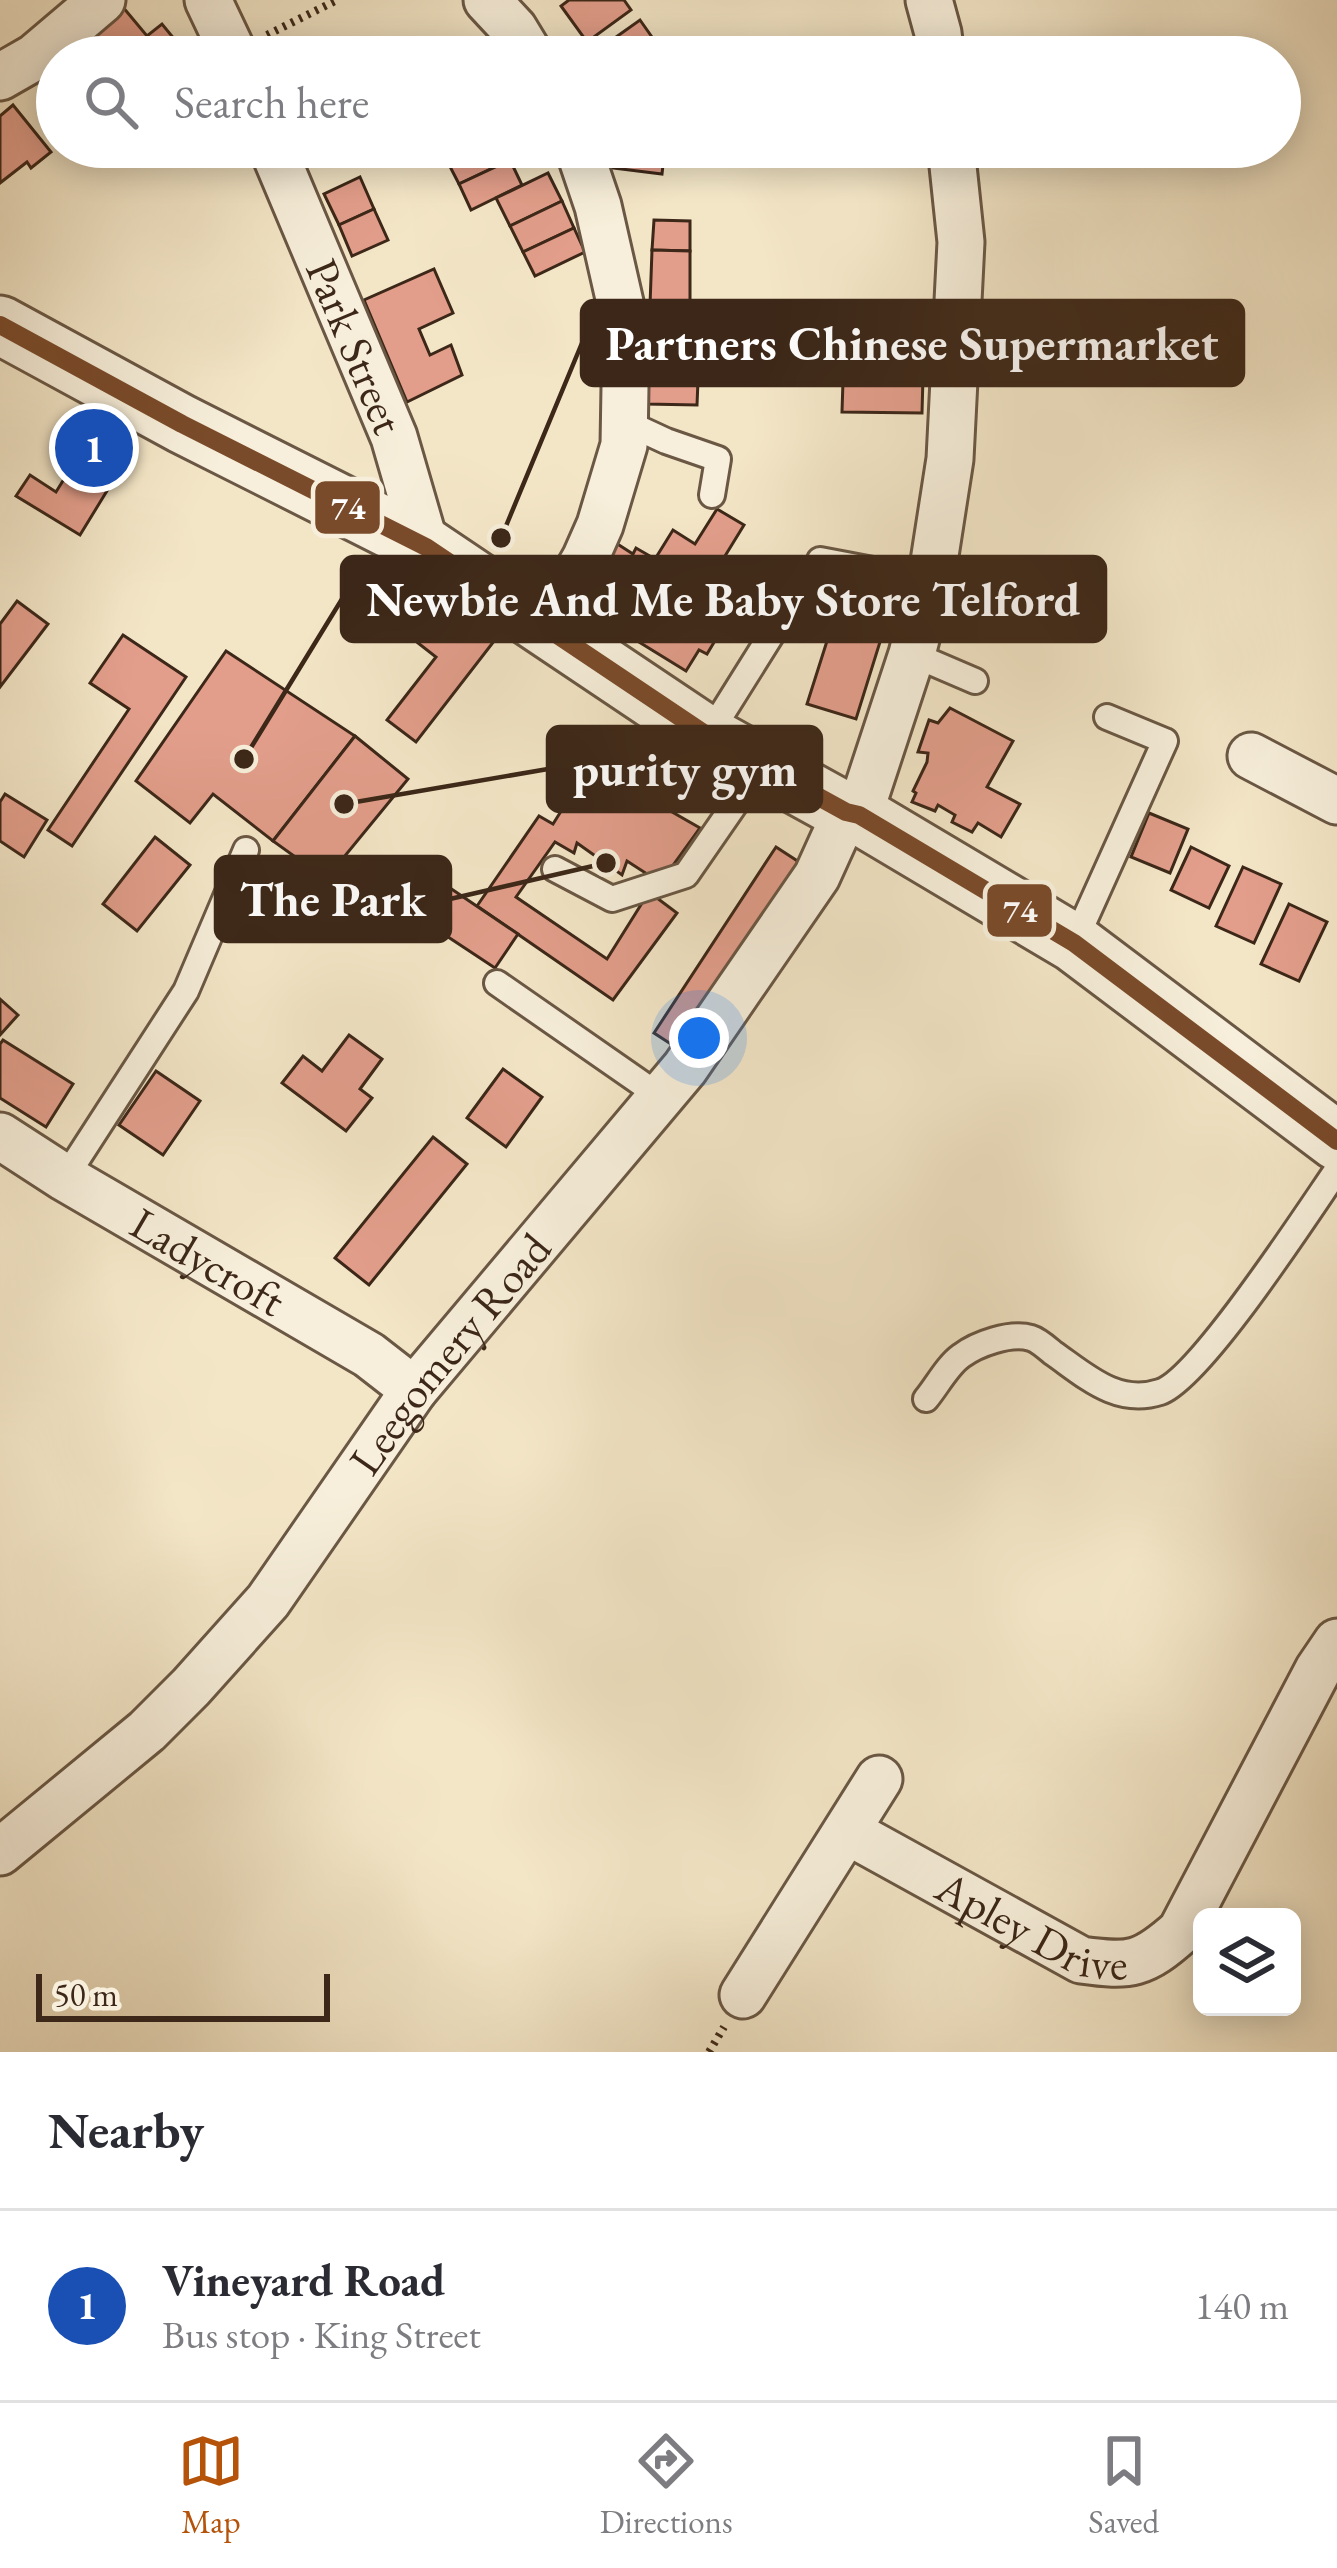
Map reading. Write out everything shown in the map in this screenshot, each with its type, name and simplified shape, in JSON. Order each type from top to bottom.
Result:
[{"type":"street","points":[[67,36],[102,0]]},
{"type":"street","points":[[208,0],[225,36]]},
{"type":"street","points":[[488,0],[518,36]]},
{"type":"street","points":[[929,0],[938,36]]},
{"type":"street","name":"Park Street","points":[[281,168],[394,437],[426,547]]},
{"type":"street","points":[[545,629],[600,525],[624,445],[626,329],[585,168]]},
{"type":"street","name":"Leegomery Road","points":[[0,1852],[146,1731],[268,1601],[414,1390],[673,1083],[817,876],[853,814],[912,654],[931,581],[950,459],[962,242],[953,168]]},
{"type":"street","points":[[0,325],[182,424],[426,547],[709,736],[1073,943],[1334,1138]]},
{"type":"street","points":[[1251,756],[1337,801]]},
{"type":"street","name":"Ladycroft","points":[[0,1136],[369,1355],[414,1390]]},
{"type":"street","name":"Apley Drive","points":[[847,1831],[1081,1960],[1120,1965],[1156,1954],[1181,1930],[1337,1642]]},
{"type":"street","points":[[743,1995],[879,1779]]},
{"type":"lane","points":[[625,422],[718,459],[712,496]]},
{"type":"lane","points":[[809,626],[820,560],[931,581]]},
{"type":"lane","points":[[709,736],[776,629]]},
{"type":"lane","points":[[912,654],[975,681]]},
{"type":"lane","points":[[1073,943],[1165,741],[1107,717]]},
{"type":"lane","points":[[555,869],[612,899],[686,875],[762,765]]},
{"type":"lane","points":[[65,1178],[186,991],[246,850]]},
{"type":"lane","points":[[497,983],[673,1083]]},
{"type":"lane","points":[[926,1400],[958,1358],[988,1342],[1017,1337],[1033,1338],[1104,1390],[1133,1396],[1165,1391],[1200,1358],[1273,1265],[1334,1138]]},
{"type":"path","points":[[268,36],[337,0]]},
{"type":"building","points":[[569,0],[624,0],[631,10],[595,36],[583,36],[561,6]]},
{"type":"building","points":[[122,6],[147,36],[87,36]]},
{"type":"building","points":[[640,20],[651,36],[618,36]]},
{"type":"building","points":[[162,24],[172,36],[147,36]]},
{"type":"building","points":[[13,105],[36,133],[36,164],[31,168],[27,162],[0,183],[0,116]]},
{"type":"building","points":[[451,168],[493,168],[459,184]]},
{"type":"building","points":[[493,168],[514,168],[522,185],[471,210],[459,184]]},
{"type":"building","points":[[613,168],[663,168],[662,174]]},
{"type":"building","points":[[548,173],[562,201],[510,226],[496,198]]},
{"type":"building","points":[[360,177],[374,209],[339,225],[324,194]]},
{"type":"building","points":[[562,201],[574,228],[523,252],[510,226]]},
{"type":"building","points":[[374,209],[388,240],[352,256],[339,225]]},
{"type":"building","points":[[654,220],[690,221],[690,251],[652,250]]},
{"type":"building","points":[[574,228],[585,252],[535,276],[523,252]]},
{"type":"building","points":[[652,250],[690,251],[690,307],[650,305]]},
{"type":"building","points":[[434,269],[453,313],[419,329],[430,355],[451,345],[462,375],[407,402],[364,300]]},
{"type":"building","points":[[829,319],[883,321],[882,376],[923,377],[922,413],[842,412],[843,381],[828,381]]},
{"type":"building","points":[[648,354],[699,356],[697,405],[646,404]]},
{"type":"building","points":[[77,458],[113,481],[80,535],[16,496],[30,475],[56,492]]},
{"type":"building","points":[[717,509],[744,525],[725,556],[761,579],[737,618],[731,614],[707,654],[699,650],[686,671],[626,634],[638,615],[590,585],[616,543],[633,554],[636,548],[655,559],[673,530],[695,544]]},
{"type":"building","points":[[848,575],[876,584],[874,591],[894,597],[856,719],[807,704]]},
{"type":"building","points":[[451,600],[498,636],[416,742],[387,720],[436,657],[418,643]]},
{"type":"building","points":[[17,601],[48,624],[0,687],[0,624]]},
{"type":"building","points":[[123,635],[186,677],[72,846],[48,830],[129,709],[90,683]]},
{"type":"building","points":[[226,651],[355,736],[273,841],[213,794],[190,823],[136,781]]},
{"type":"building","points":[[950,708],[1013,741],[987,787],[1020,804],[1001,837],[978,823],[972,832],[952,822],[955,815],[938,805],[935,811],[912,802],[927,762],[928,753],[918,752],[929,720],[938,723]]},
{"type":"building","points":[[355,736],[408,779],[326,879],[273,841]]},
{"type":"building","points":[[590,765],[700,828],[669,871],[647,874],[627,861],[622,875],[577,843],[574,853],[555,842],[516,897],[607,959],[649,892],[677,913],[613,1000],[477,906],[539,816],[553,824]]},
{"type":"building","points":[[5,794],[47,820],[24,857],[0,841],[0,802]]},
{"type":"building","points":[[1149,813],[1188,829],[1170,873],[1131,857]]},
{"type":"building","points":[[155,837],[190,865],[137,931],[103,904]]},
{"type":"building","points":[[776,847],[799,862],[677,1048],[654,1033]]},
{"type":"building","points":[[1191,847],[1229,866],[1209,908],[1171,890]]},
{"type":"building","points":[[1243,867],[1281,884],[1254,943],[1216,926]]},
{"type":"building","points":[[450,888],[518,934],[495,968],[427,923]]},
{"type":"building","points":[[1289,904],[1327,922],[1299,981],[1261,964]]},
{"type":"building","points":[[0,999],[18,1015],[0,1035]]},
{"type":"building","points":[[349,1035],[382,1059],[360,1089],[372,1098],[346,1131],[282,1083],[303,1056],[322,1071]]},
{"type":"building","points":[[3,1040],[73,1084],[46,1127],[0,1098]]},
{"type":"building","points":[[503,1069],[542,1097],[506,1147],[467,1118]]},
{"type":"building","points":[[156,1071],[200,1101],[163,1155],[119,1125]]},
{"type":"building","points":[[433,1137],[467,1164],[369,1285],[335,1258]]},
{"type":"transit line","name":"74","points":[[0,325],[182,424],[426,547],[708,736],[859,815],[1074,943],[1337,1141]]},
{"type":"place","name":"Vineyard Road","points":[[94,448]]},
{"type":"place","name":"Partners Chinese Supermarket","points":[[501,538]]},
{"type":"place","name":"Newbie And Me Baby Store Telford","points":[[244,759]]},
{"type":"place","name":"purity gym","points":[[344,804]]},
{"type":"place","name":"The Park","points":[[606,863]]}]
